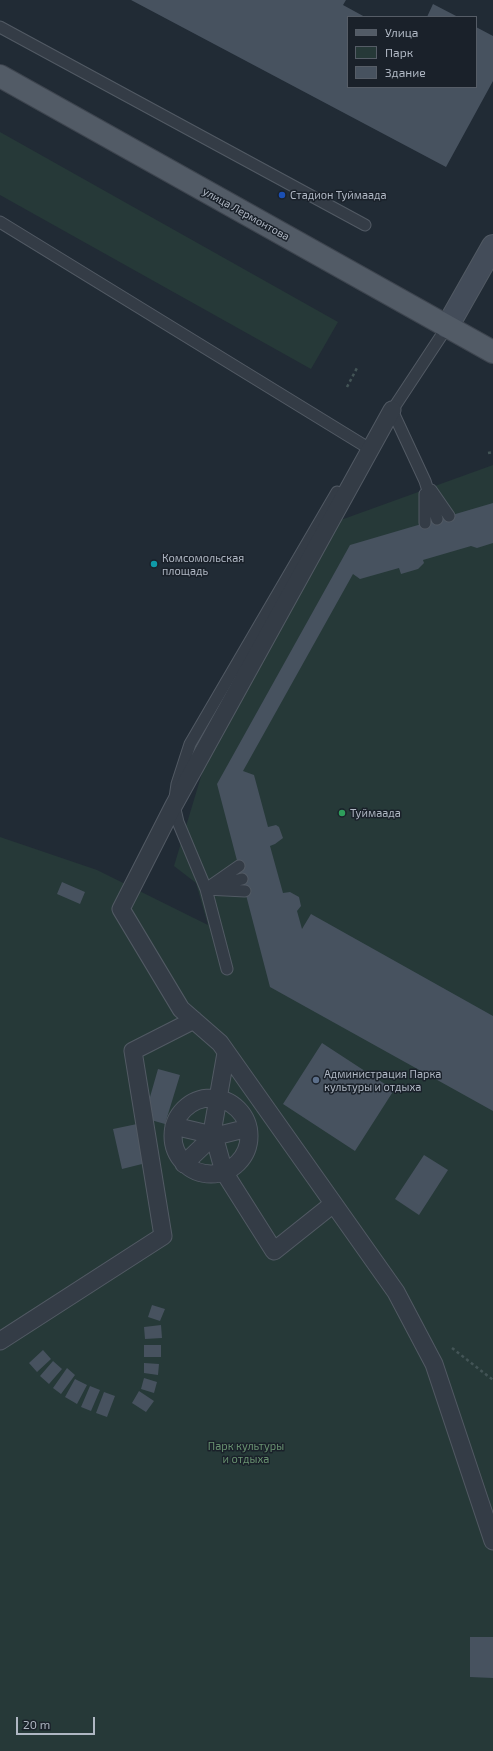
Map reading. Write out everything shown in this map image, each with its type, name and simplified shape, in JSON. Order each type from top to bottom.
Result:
[{"type":"main road","name":"улица Лермонтова","points":[[0,76],[493,352]]},
{"type":"main road","points":[[447,327],[493,246]]},
{"type":"street","points":[[392,410],[174,805],[121,909],[181,1009],[220,1044],[396,1292],[434,1364],[493,1541]]},
{"type":"street","points":[[0,1341],[163,1236],[133,1051],[194,1020]]},
{"type":"street","points":[[226,1053],[217,1099],[212,1136],[224,1172],[274,1251],[333,1204]]},
{"type":"street","points":[[204,1098],[217,1099],[226,1101],[239,1110],[247,1123],[249,1138],[246,1152],[237,1164],[224,1172],[217,1174],[202,1174],[184,1164],[175,1150],[173,1143],[174,1126],[179,1114],[190,1104],[204,1098]]},
{"type":"street","points":[[174,1126],[212,1136],[248,1128]]},
{"type":"street","points":[[184,1164],[212,1136]]},
{"type":"lane","points":[[0,27],[365,225]]},
{"type":"lane","points":[[0,222],[364,446]]},
{"type":"lane","points":[[227,968],[206,889],[178,822],[174,805],[177,784],[190,744],[364,446],[392,410],[447,327]]},
{"type":"lane","points":[[392,410],[425,481],[437,519]]},
{"type":"lane","points":[[425,481],[449,516]]},
{"type":"lane","points":[[425,481],[425,523]]},
{"type":"lane","points":[[206,889],[239,866]]},
{"type":"lane","points":[[206,889],[242,879]]},
{"type":"lane","points":[[206,889],[245,891]]},
{"type":"path","points":[[347,387],[358,366]]},
{"type":"path","points":[[488,453],[493,452]]},
{"type":"green space","points":[[0,132],[338,322],[311,369],[0,195]]},
{"type":"green space","name":"Парк культуры и отдыха","points":[[493,465],[493,1751],[0,1751],[0,837],[97,870],[208,925],[196,883],[174,866],[206,760],[338,521]]},
{"type":"building","points":[[131,0],[346,0],[343,5],[363,16],[347,16],[347,88],[477,88],[477,28],[493,36],[493,81],[446,167]]},
{"type":"building","points":[[433,4],[456,16],[427,16]]},
{"type":"building","points":[[493,503],[493,543],[477,548],[471,546],[423,560],[424,563],[418,569],[401,574],[399,568],[360,579],[353,574],[243,771],[254,775],[268,827],[276,825],[279,827],[283,838],[270,846],[283,893],[290,892],[299,897],[301,906],[297,911],[302,929],[311,914],[493,1016],[493,1111],[270,987],[217,784],[350,545]]},
{"type":"building","points":[[62,882],[85,892],[80,904],[57,894]]},
{"type":"building","points":[[322,1043],[394,1090],[355,1151],[283,1104]]},
{"type":"building","points":[[158,1069],[180,1075],[165,1124],[144,1118]]},
{"type":"building","points":[[137,1124],[146,1163],[122,1169],[113,1129]]},
{"type":"building","points":[[424,1155],[448,1170],[419,1215],[395,1199]]},
{"type":"building","points":[[152,1305],[165,1309],[160,1321],[148,1317]]},
{"type":"building","points":[[161,1325],[162,1338],[145,1339],[144,1327]]},
{"type":"building","points":[[144,1345],[161,1345],[161,1357],[144,1357]]},
{"type":"building","points":[[43,1350],[51,1359],[37,1372],[29,1363]]},
{"type":"building","points":[[53,1361],[62,1369],[49,1384],[40,1376]]},
{"type":"building","points":[[144,1363],[159,1364],[158,1375],[144,1373]]},
{"type":"building","points":[[67,1368],[75,1375],[61,1394],[53,1388]]},
{"type":"building","points":[[144,1378],[157,1382],[154,1393],[141,1389]]},
{"type":"building","points":[[75,1379],[87,1385],[77,1404],[65,1397]]},
{"type":"building","points":[[90,1386],[100,1390],[91,1411],[81,1407]]},
{"type":"building","points":[[139,1391],[154,1401],[146,1412],[132,1403]]},
{"type":"building","points":[[104,1392],[115,1396],[107,1417],[96,1413]]},
{"type":"building","points":[[470,1637],[493,1637],[493,1678],[470,1677]]},
{"type":"place","name":"Стадион Туймаада","points":[[282,195]]},
{"type":"place","name":"Комсомольская площадь","points":[[154,564]]},
{"type":"place","name":"Туймаада","points":[[342,813]]},
{"type":"place","name":"Администрация Парка культуры и отдыха","points":[[316,1080]]}]
